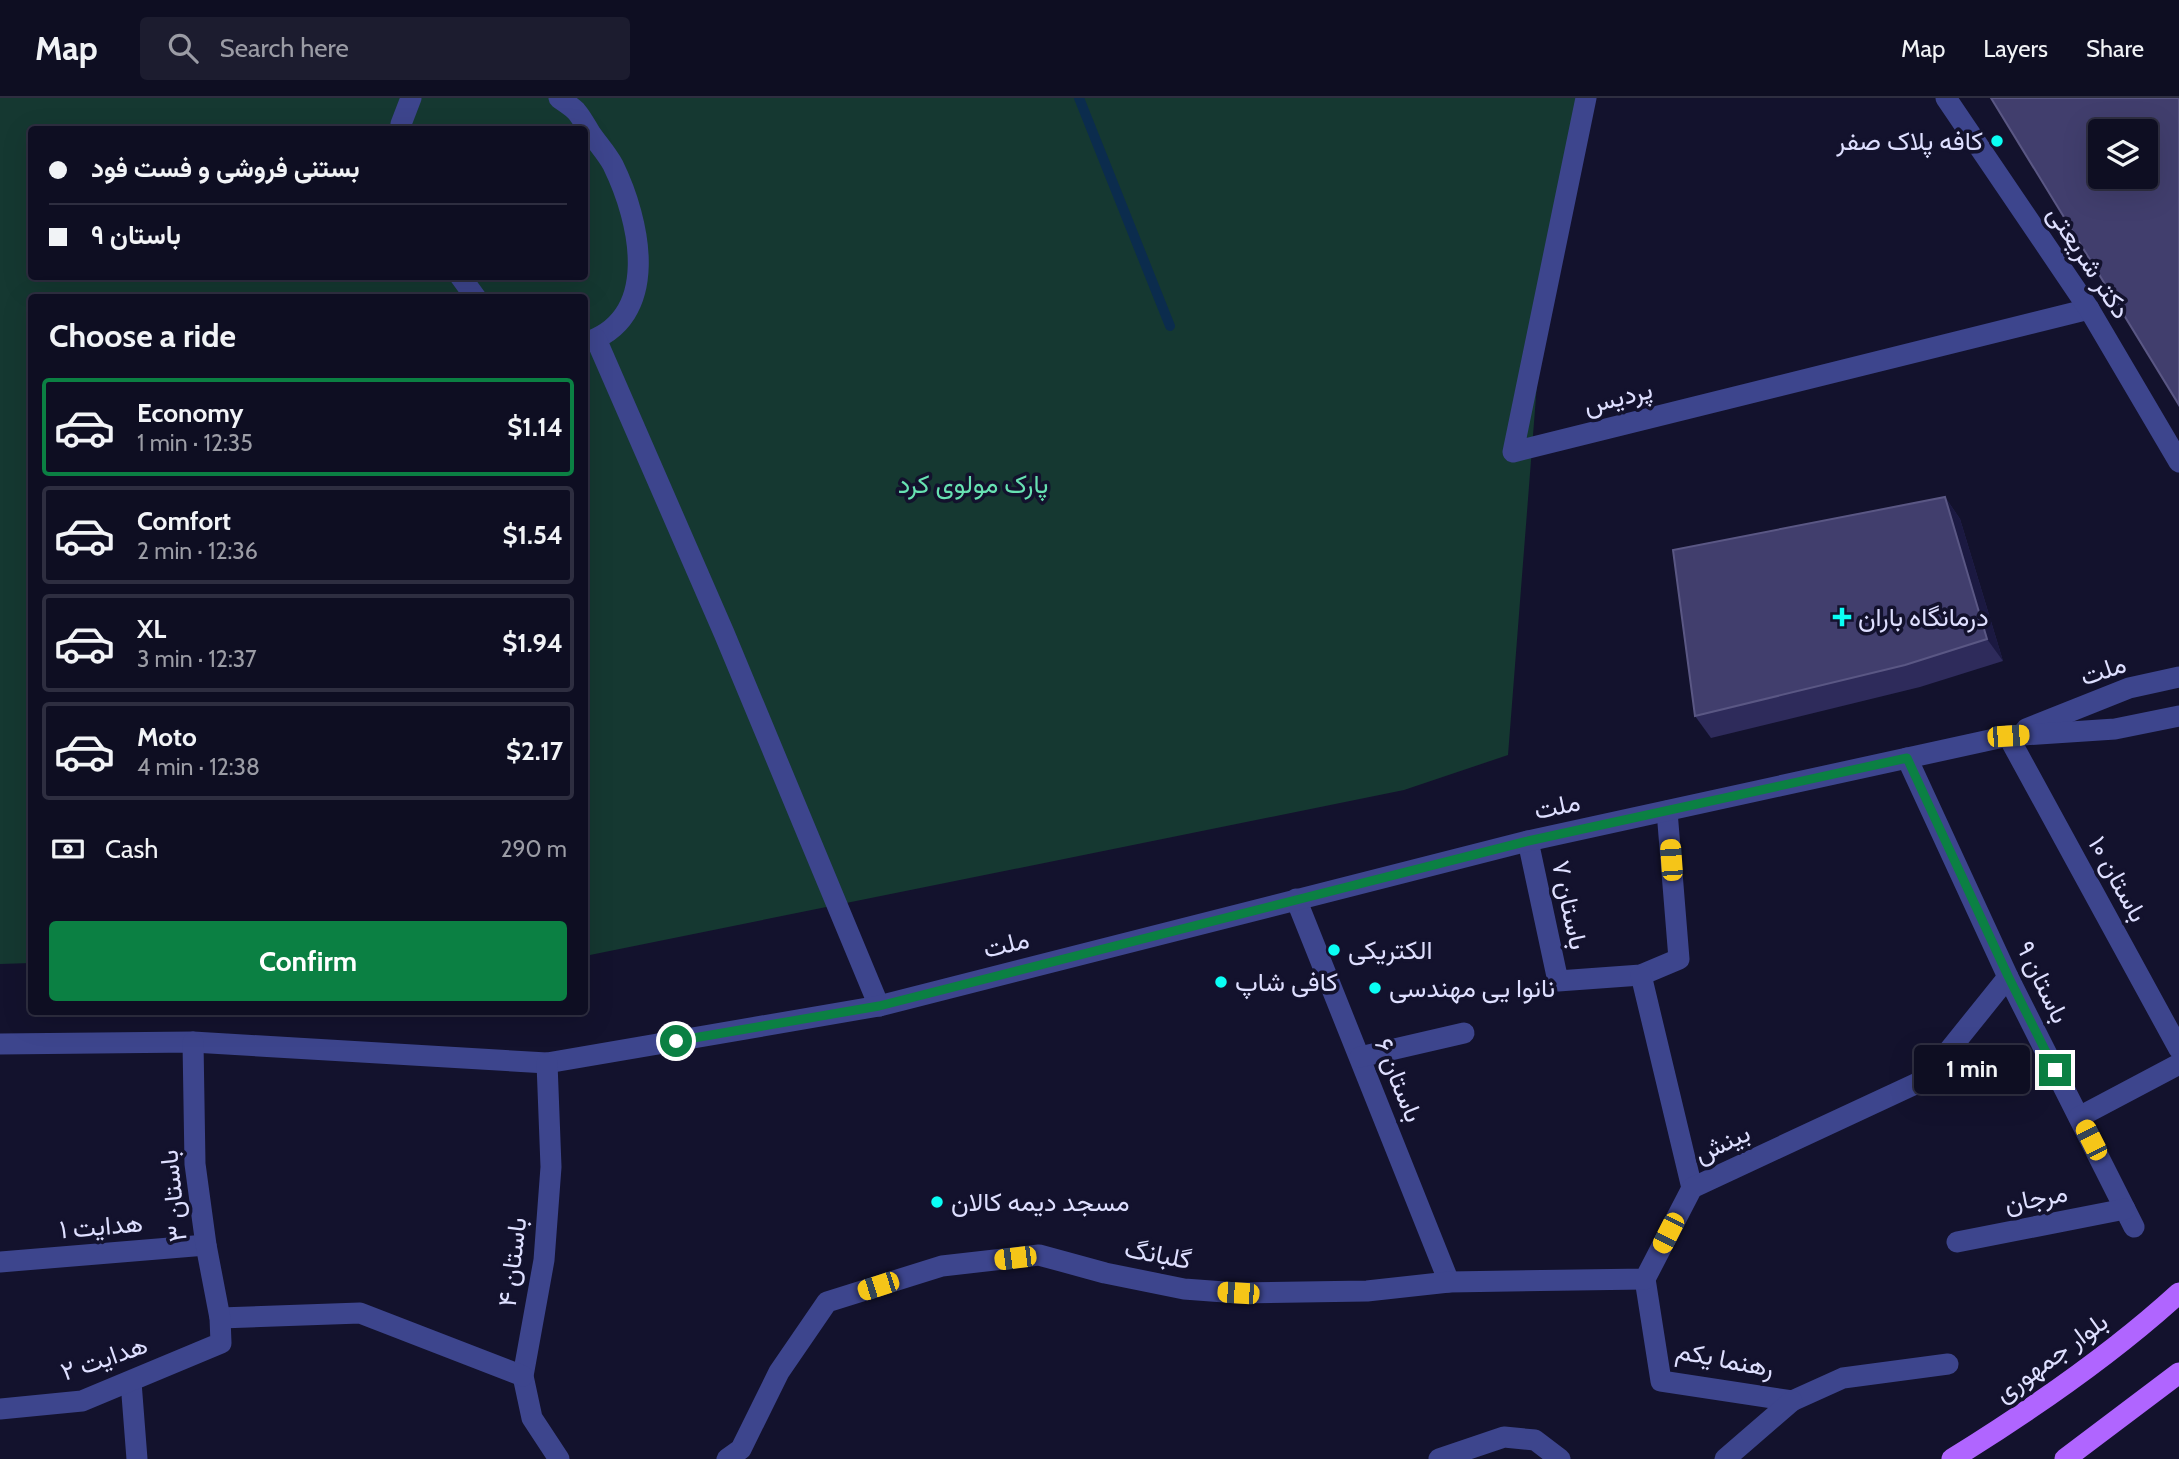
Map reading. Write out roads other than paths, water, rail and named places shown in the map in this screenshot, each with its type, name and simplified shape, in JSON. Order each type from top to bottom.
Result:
[{"type":"main road","name":"بلوار جمهوری","points":[[1952,1459],[2013,1422],[2123,1340],[2179,1293]]},
{"type":"main road","points":[[2065,1459],[2179,1373]]},
{"type":"street","points":[[401,126],[411,98]]},
{"type":"street","points":[[559,98],[576,111],[586,126]]},
{"type":"street","name":"پردیس","points":[[1586,98],[1513,453],[2089,309]]},
{"type":"street","name":"دکتر شریعتی","points":[[1946,98],[2089,309],[2179,462]]},
{"type":"street","points":[[588,129],[612,164],[632,213],[638,242],[634,297],[621,319],[590,341],[724,633],[879,1006]]},
{"type":"street","name":"ملت","points":[[2008,736],[2129,688],[2179,677]]},
{"type":"street","name":"ملت","points":[[0,1044],[193,1042],[547,1063],[879,1006],[1528,841],[2008,736],[2115,729],[2179,716]]},
{"type":"street","name":"باستان ۱۰","points":[[2008,736],[2179,1049]]},
{"type":"street","name":"باستان ۹","points":[[1907,758],[2008,976],[2130,1218]]},
{"type":"street","points":[[1667,810],[1679,959],[1641,975],[1692,1188]]},
{"type":"street","name":"باستان ۷","points":[[1528,841],[1558,981],[1641,975]]},
{"type":"street","name":"باستان ۶","points":[[1296,899],[1449,1282]]},
{"type":"street","name":"بینش","points":[[1644,1279],[1692,1188],[1926,1079],[2008,976]]},
{"type":"street","points":[[1360,1057],[1464,1033]]},
{"type":"street","name":"باستان ۳","points":[[193,1042],[195,1164],[206,1245],[220,1318],[221,1343]]},
{"type":"street","name":"باستان ۴","points":[[547,1063],[551,1167],[545,1247],[523,1376],[533,1418],[559,1459]]},
{"type":"street","points":[[2079,1117],[2179,1064]]},
{"type":"street","name":"مرجان","points":[[1957,1242],[2130,1218]]},
{"type":"street","name":"هدایت ۱","points":[[0,1262],[206,1245]]},
{"type":"street","name":"گلبانگ","points":[[727,1459],[741,1449],[779,1373],[827,1302],[942,1266],[1039,1255],[1105,1273],[1184,1289],[1238,1293],[1367,1291],[1449,1282]]},
{"type":"street","points":[[1449,1282],[1644,1279]]},
{"type":"street","name":"رهنما یکم","points":[[1644,1279],[1661,1381],[1793,1401]]},
{"type":"street","points":[[220,1318],[360,1313],[523,1376]]},
{"type":"street","name":"هدایت ۲","points":[[0,1409],[82,1401],[221,1343]]},
{"type":"street","name":"رهنما یکم","points":[[1725,1459],[1793,1401],[1843,1378],[1948,1364]]},
{"type":"street","points":[[131,1382],[137,1459]]},
{"type":"street","points":[[1439,1459],[1504,1437],[1535,1440],[1560,1459]]},
{"type":"waterway","points":[[1079,98],[1170,326]]},
{"type":"place","name":"کافه پلاک صفر","points":[[1997,141]]},
{"type":"place","name":"درمانگاه باران","points":[[1842,617]]},
{"type":"place","name":"الکتریکی","points":[[1334,950]]},
{"type":"place","name":"کافی شاپ","points":[[1221,982]]},
{"type":"place","name":"نانوا یی مهندسی","points":[[1375,988]]},
{"type":"place","name":"مسجد دیمه کالان","points":[[937,1202]]},
{"type":"park label","name":"پارک مولوی کرد","points":[[973,484]]}]
